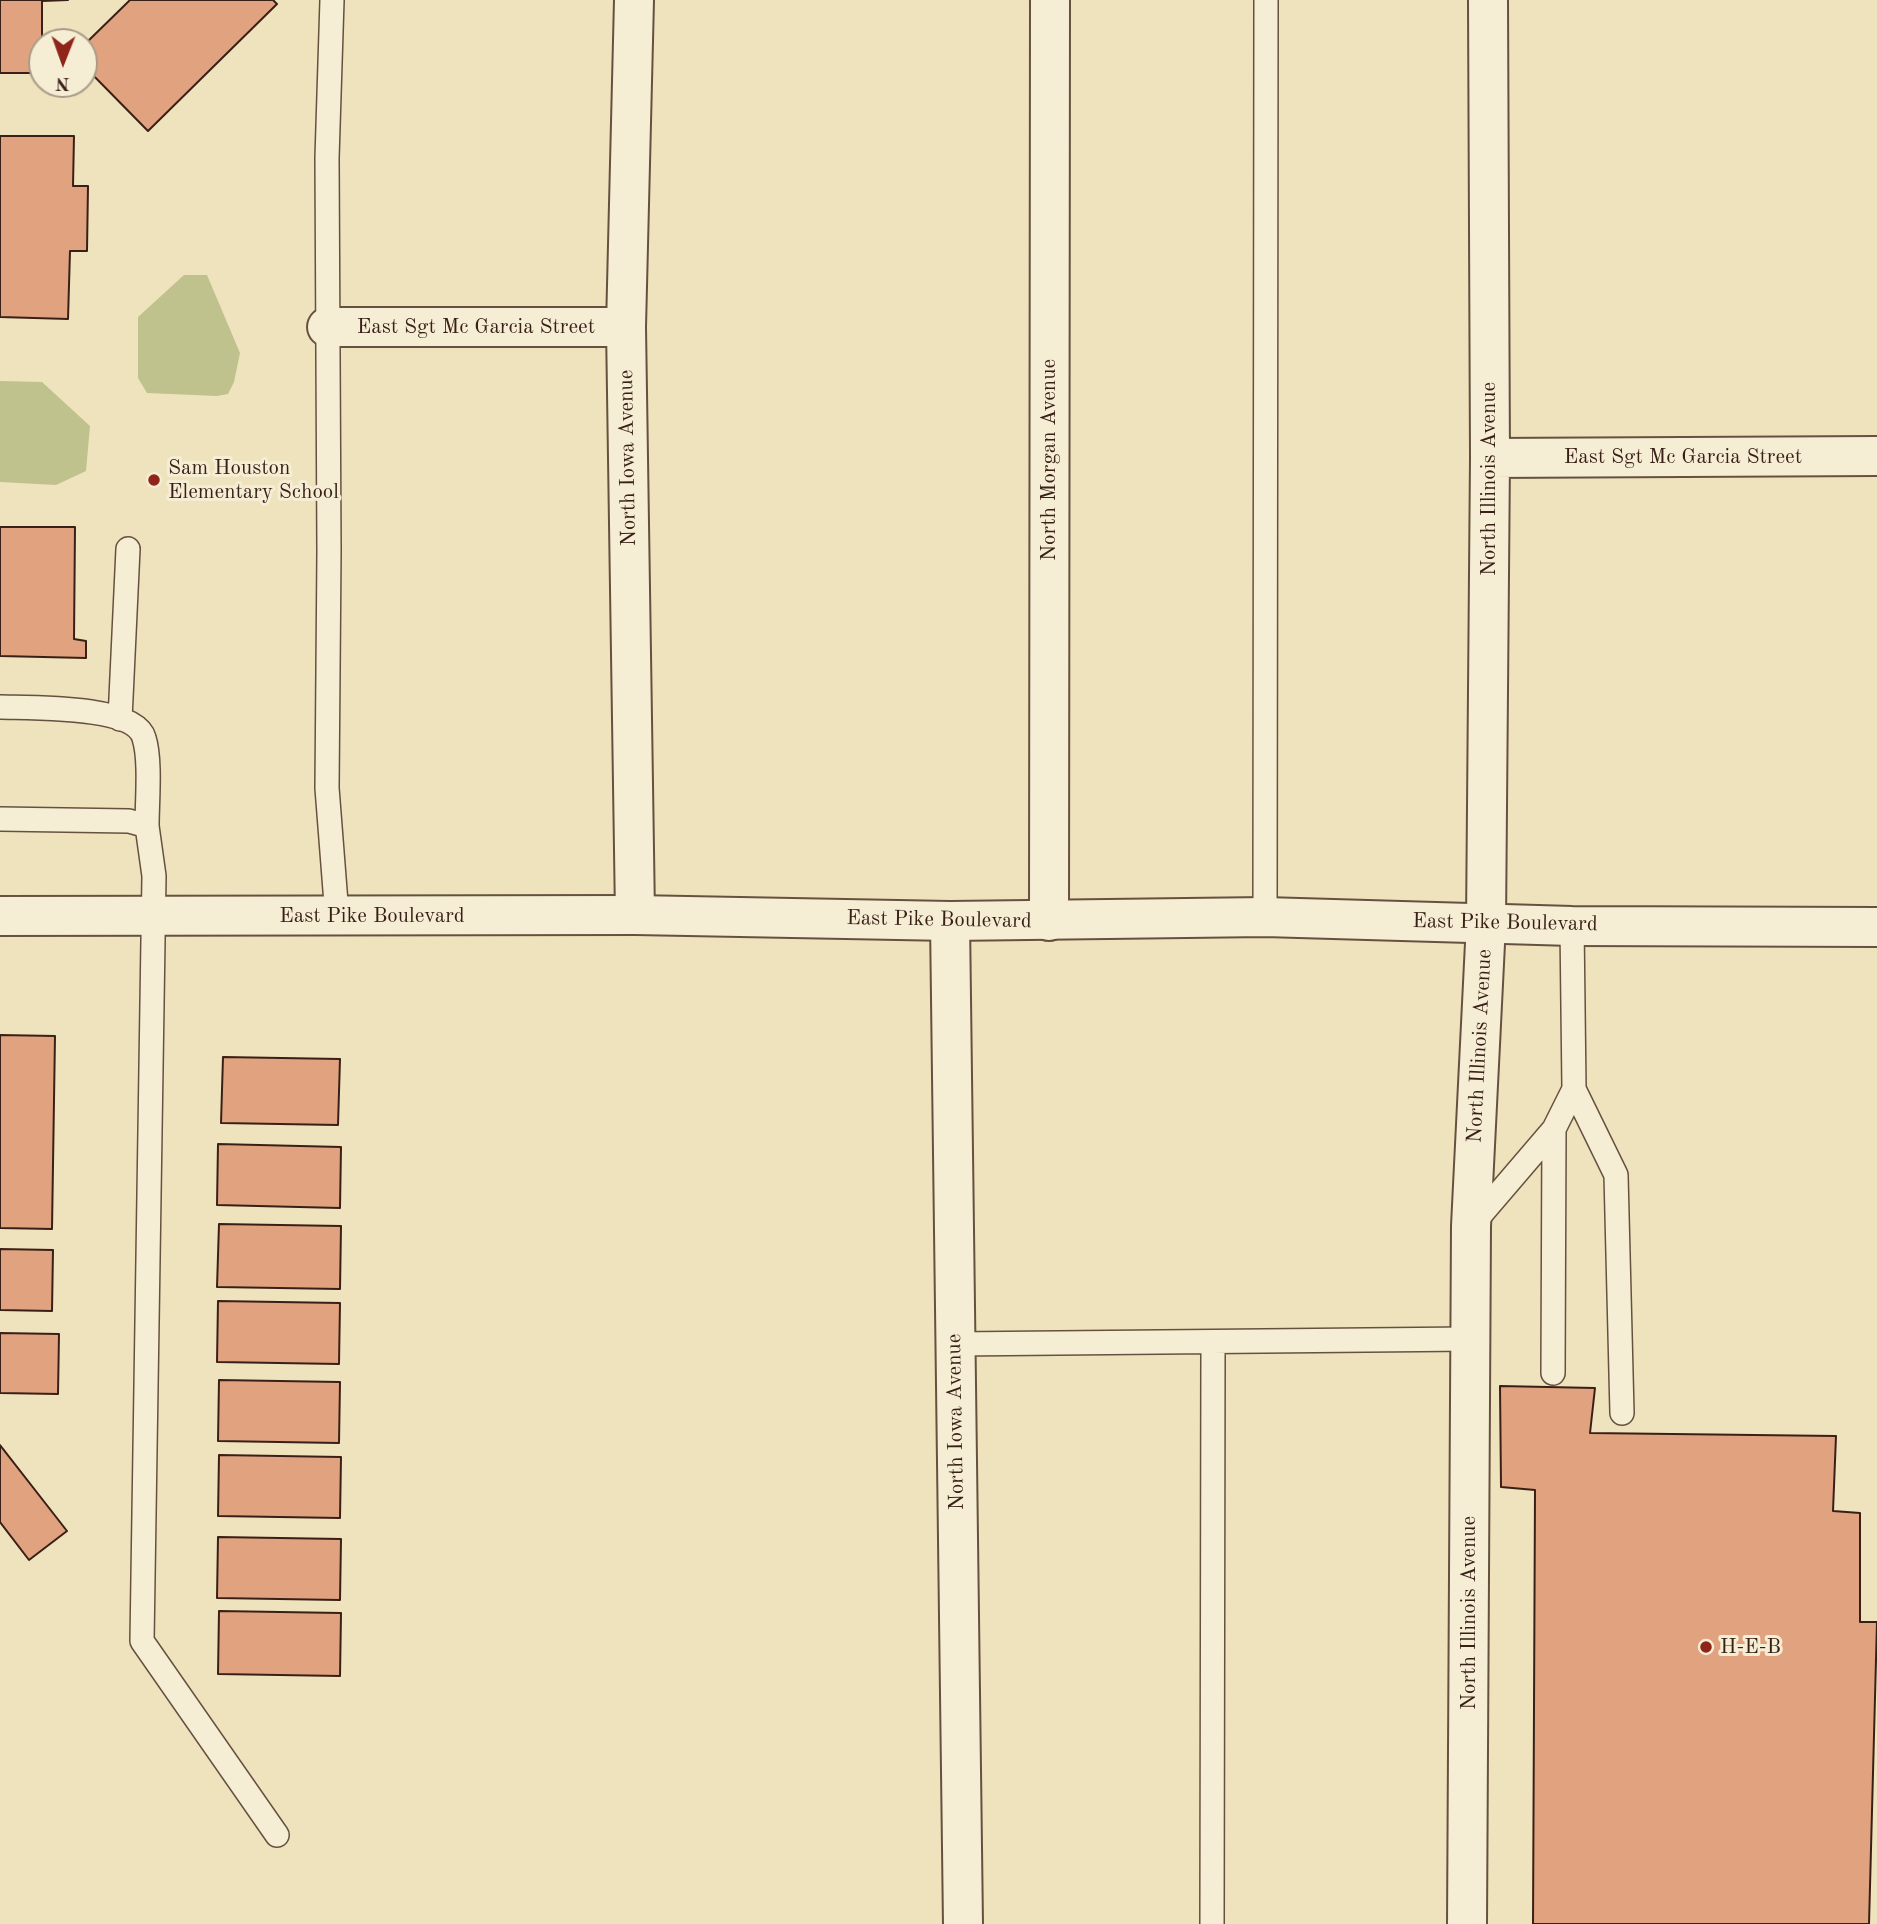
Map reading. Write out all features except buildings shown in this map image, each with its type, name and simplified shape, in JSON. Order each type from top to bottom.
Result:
[{"type":"street","name":"North Iowa Avenue","points":[[634,0],[626,327],[635,915]]},
{"type":"street","name":"North Morgan Avenue","points":[[1049,920],[1050,0]]},
{"type":"street","name":"North Illinois Avenue","points":[[1467,1924],[1471,1226],[1486,923],[1490,458],[1488,0]]},
{"type":"street","name":"East Sgt Mc Garcia Street","points":[[327,327],[626,327]]},
{"type":"street","name":"East Sgt Mc Garcia Street","points":[[1490,458],[1877,456]]},
{"type":"street","name":"East Pike Boulevard","points":[[0,916],[635,915],[950,921],[1265,917],[1572,926],[1877,927]]},
{"type":"street","name":"North Iowa Avenue","points":[[950,921],[963,1924]]},
{"type":"lane","points":[[332,0],[327,158],[330,552],[326,663],[327,788],[337,916]]},
{"type":"lane","points":[[1265,917],[1266,0]]},
{"type":"lane","points":[[120,719],[128,549]]},
{"type":"lane","points":[[0,707],[63,709],[114,715],[140,730],[144,738],[148,826],[154,876],[142,1641],[277,1835]]},
{"type":"lane","points":[[0,819],[129,821],[148,826]]},
{"type":"lane","points":[[1572,926],[1574,1089],[1616,1175],[1622,1413]]},
{"type":"lane","points":[[1471,1226],[1554,1129],[1574,1089]]},
{"type":"lane","points":[[1552,1373],[1554,1129]]},
{"type":"lane","points":[[955,1344],[1470,1339]]},
{"type":"lane","points":[[1212,1924],[1213,1342]]},
{"type":"green space","points":[[184,275],[207,275],[240,353],[234,382],[228,394],[217,396],[147,393],[138,378],[138,317]]},
{"type":"green space","points":[[0,381],[42,382],[90,426],[86,471],[56,485],[0,482]]},
{"type":"place","name":"Sam Houston Elementary School","points":[[154,480]]},
{"type":"place","name":"H-E-B","points":[[1706,1647]]}]
